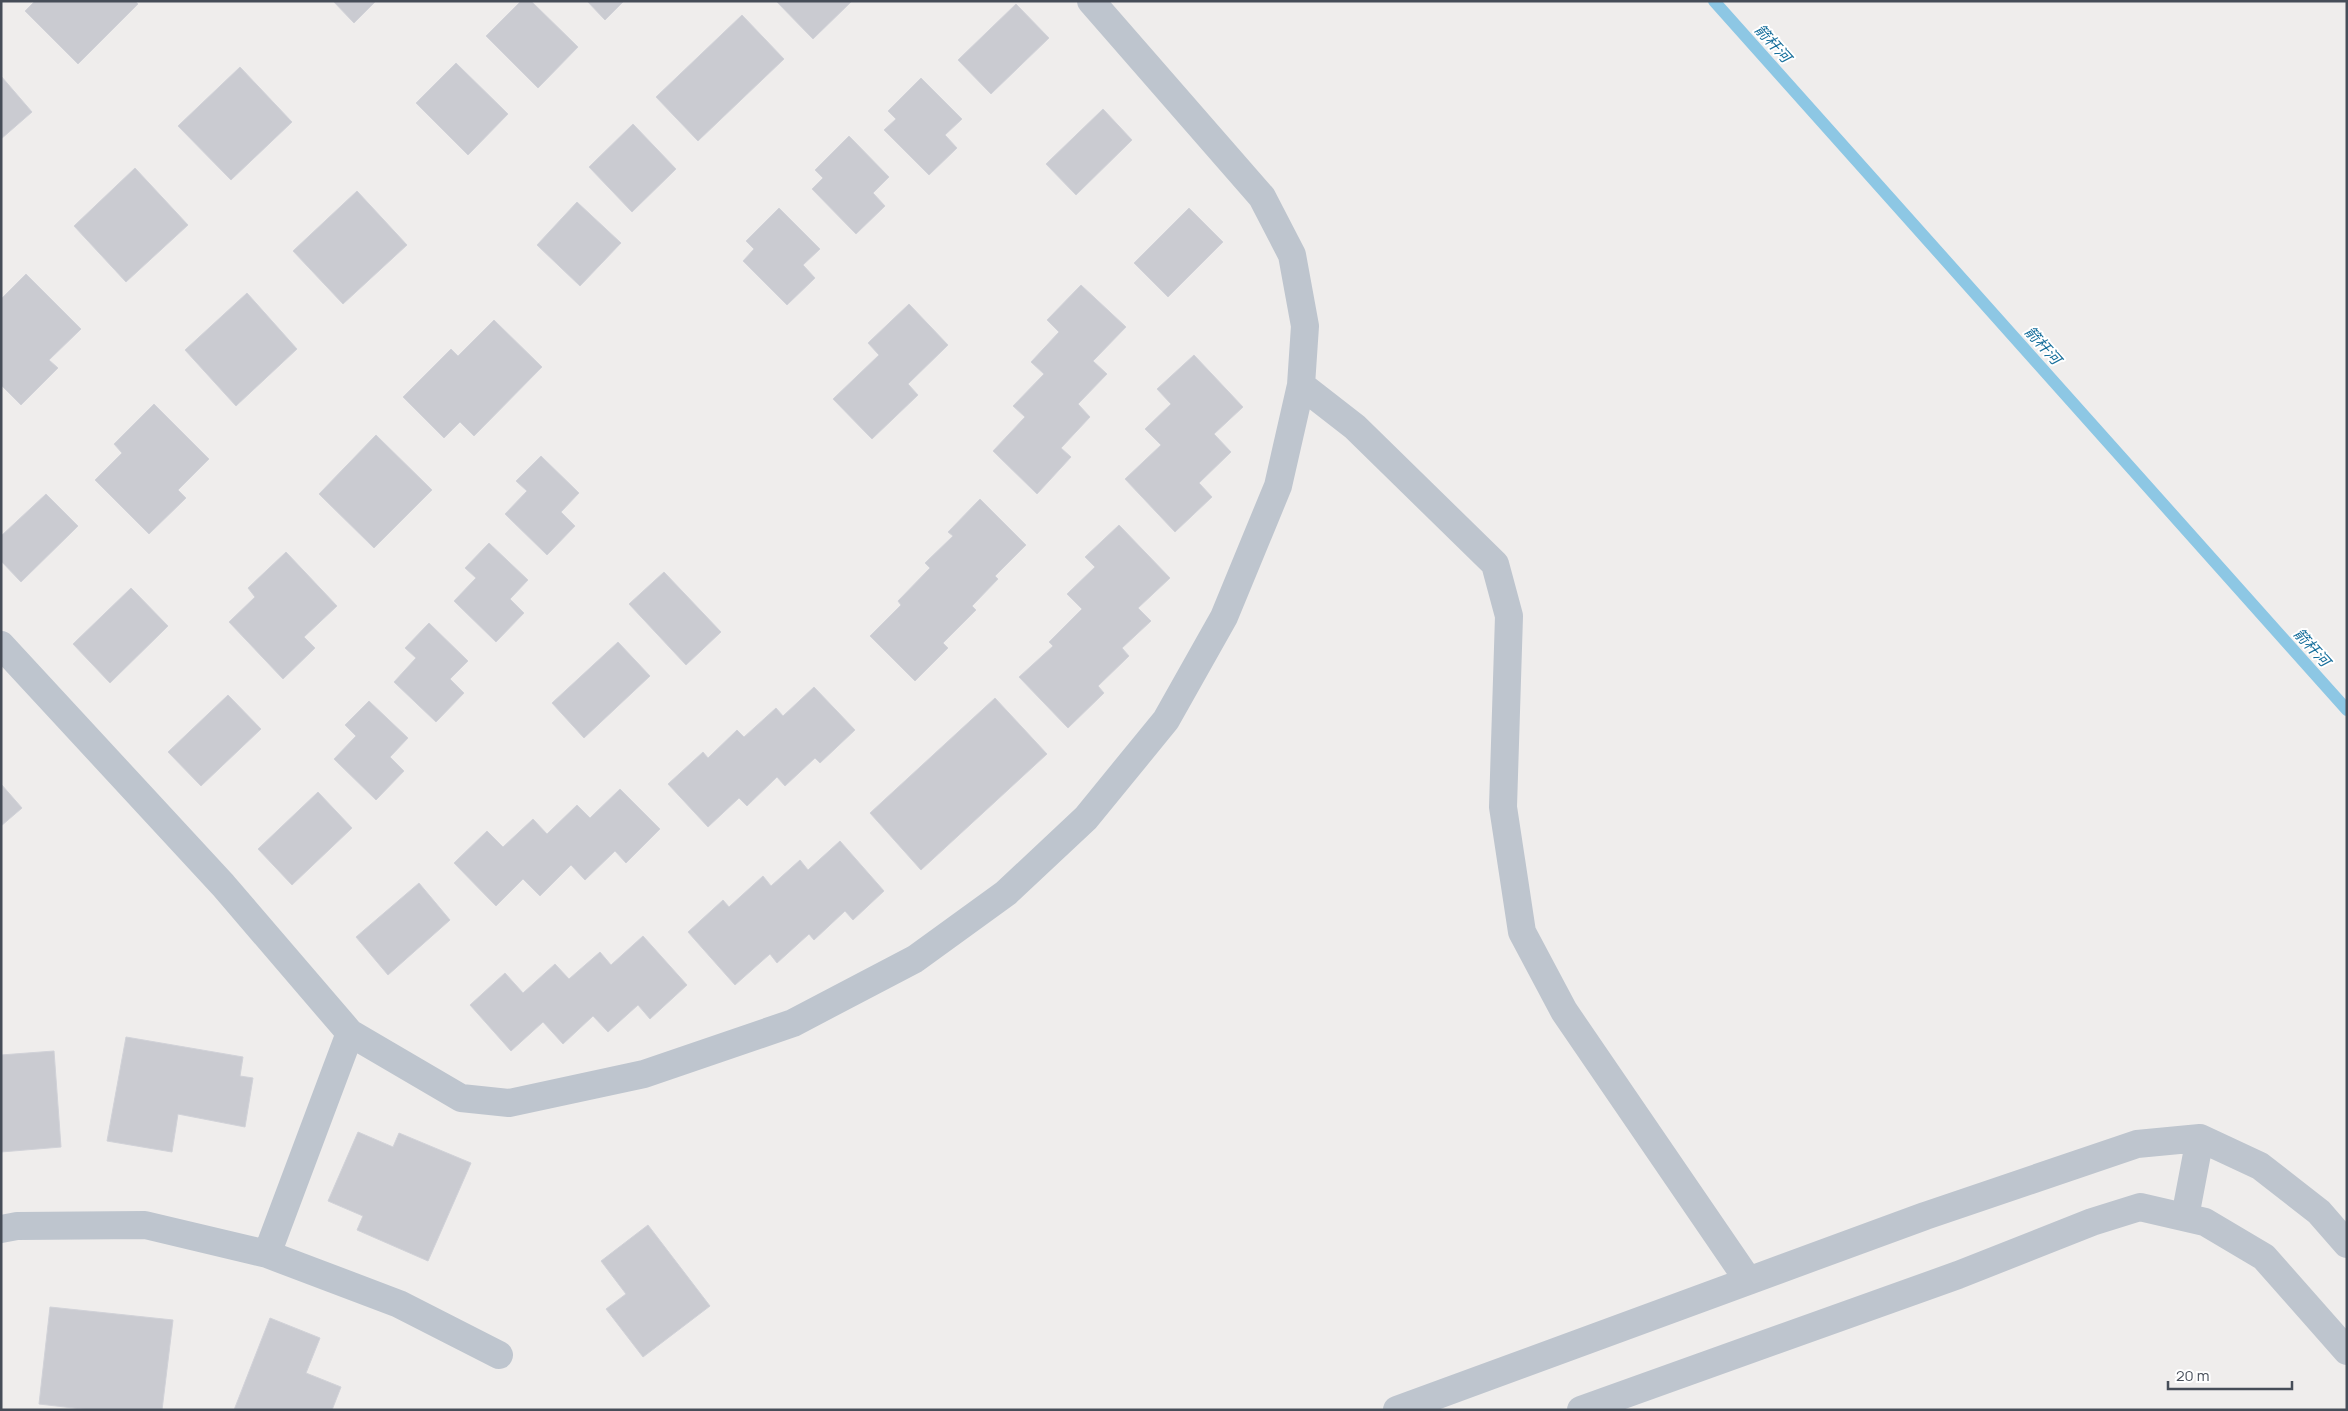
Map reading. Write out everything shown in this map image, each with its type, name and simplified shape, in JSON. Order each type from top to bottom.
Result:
[{"type":"street","points":[[1,645],[223,885],[350,1033],[461,1098],[509,1103],[644,1074],[793,1023],[915,959],[1006,893],[1072,832],[1086,818],[1166,720],[1224,617],[1278,486],[1301,385],[1305,326],[1292,256],[1262,197],[1090,1]]},
{"type":"street","points":[[1301,385],[1355,427],[1495,564],[1509,616],[1503,807],[1522,932],[1564,1011],[1748,1280]]},
{"type":"street","points":[[267,1254],[350,1033]]},
{"type":"street","points":[[2185,1218],[2200,1138]]},
{"type":"street","points":[[1397,1410],[1925,1216],[2137,1144],[2200,1138],[2260,1166],[2319,1212],[2347,1244]]},
{"type":"street","points":[[1581,1410],[1958,1275],[2092,1222],[2140,1207],[2205,1222],[2264,1257],[2347,1351]]},
{"type":"street","points":[[1,1229],[17,1226],[145,1225],[267,1254],[399,1304],[499,1355]]},
{"type":"building","points":[[35,1],[135,1],[138,4],[78,64],[25,11]]},
{"type":"building","points":[[333,1],[376,1],[354,23]]},
{"type":"building","points":[[521,1],[531,1],[578,47],[538,88],[486,36]]},
{"type":"building","points":[[587,1],[624,1],[605,20]]},
{"type":"building","points":[[776,1],[852,1],[813,39]]},
{"type":"building","points":[[1016,4],[1049,38],[991,94],[958,60]]},
{"type":"building","points":[[742,15],[784,59],[698,141],[656,97]]},
{"type":"building","points":[[456,63],[508,114],[468,155],[416,103]]},
{"type":"building","points":[[240,67],[292,122],[231,180],[178,126]]},
{"type":"building","points":[[1,76],[32,112],[1,139]]},
{"type":"building","points":[[921,78],[962,119],[945,135],[957,148],[929,175],[884,130],[896,119],[888,111]]},
{"type":"building","points":[[1103,109],[1132,140],[1076,195],[1046,164]]},
{"type":"building","points":[[633,124],[676,169],[632,212],[589,167]]},
{"type":"building","points":[[849,136],[889,177],[873,193],[885,206],[856,234],[812,189],[823,178],[815,170]]},
{"type":"building","points":[[135,168],[188,225],[126,282],[74,226]]},
{"type":"building","points":[[357,191],[407,245],[343,304],[293,251]]},
{"type":"building","points":[[577,202],[621,243],[580,286],[537,245]]},
{"type":"building","points":[[779,208],[820,249],[803,265],[815,278],[787,305],[743,261],[754,249],[746,241]]},
{"type":"building","points":[[1189,208],[1223,242],[1168,297],[1134,263]]},
{"type":"building","points":[[26,274],[81,329],[49,360],[58,368],[21,405],[1,385],[1,299]]},
{"type":"building","points":[[1081,285],[1126,327],[1093,361],[1107,374],[1078,404],[1090,417],[1061,448],[1071,457],[1037,494],[993,451],[1025,417],[1013,406],[1044,374],[1031,362],[1059,332],[1047,320]]},
{"type":"building","points":[[247,293],[297,349],[236,406],[185,350]]},
{"type":"building","points":[[909,304],[948,345],[908,384],[918,395],[872,439],[833,399],[879,355],[868,343]]},
{"type":"building","points":[[494,320],[542,367],[474,436],[460,422],[444,438],[403,397],[451,349],[458,356]]},
{"type":"building","points":[[1194,355],[1243,407],[1214,434],[1231,452],[1199,483],[1212,497],[1175,532],[1125,479],[1161,445],[1145,429],[1171,404],[1157,389]]},
{"type":"building","points":[[154,404],[209,459],[178,490],[186,498],[149,534],[95,480],[122,453],[114,444]]},
{"type":"building","points":[[376,435],[432,490],[374,548],[319,494]]},
{"type":"building","points":[[541,456],[579,493],[561,512],[575,526],[547,555],[505,514],[527,491],[516,481]]},
{"type":"building","points":[[46,494],[78,526],[21,582],[1,561],[1,536]]},
{"type":"building","points":[[980,499],[1026,545],[995,576],[998,579],[972,606],[976,610],[943,643],[948,648],[915,681],[870,636],[901,605],[898,601],[930,568],[925,563],[953,536],[948,532]]},
{"type":"building","points":[[1119,525],[1170,578],[1138,608],[1151,621],[1122,648],[1129,656],[1098,686],[1104,693],[1068,728],[1019,677],[1053,646],[1049,642],[1082,609],[1067,594],[1095,567],[1085,557]]},
{"type":"building","points":[[489,543],[528,580],[510,599],[524,613],[496,642],[454,601],[476,578],[465,568]]},
{"type":"building","points":[[286,552],[337,606],[304,637],[315,648],[283,679],[229,622],[255,597],[248,588]]},
{"type":"building","points":[[664,572],[721,632],[686,665],[629,604]]},
{"type":"building","points":[[131,588],[168,626],[110,683],[73,644]]},
{"type":"building","points":[[429,623],[468,661],[450,679],[464,693],[436,722],[394,682],[416,658],[405,648]]},
{"type":"building","points":[[618,642],[650,676],[584,738],[552,703]]},
{"type":"building","points":[[814,687],[855,730],[820,763],[815,758],[785,786],[777,777],[747,806],[739,798],[708,827],[668,784],[703,752],[708,758],[737,730],[744,737],[776,708],[783,716]]},
{"type":"building","points":[[228,695],[261,729],[201,786],[168,752]]},
{"type":"building","points":[[995,698],[1047,754],[921,870],[870,813]]},
{"type":"building","points":[[369,701],[408,738],[390,757],[404,771],[376,800],[334,759],[356,736],[345,725]]},
{"type":"building","points":[[1,784],[22,808],[1,826]]},
{"type":"building","points":[[620,789],[660,829],[626,863],[615,851],[585,880],[571,865],[540,896],[523,879],[496,906],[454,863],[487,831],[503,847],[533,819],[547,834],[577,805],[590,818]]},
{"type":"building","points":[[318,792],[352,828],[292,885],[258,849]]},
{"type":"building","points":[[840,841],[884,891],[853,920],[845,911],[814,940],[809,934],[777,963],[770,954],[735,985],[688,932],[723,900],[729,907],[763,876],[771,886],[800,860],[808,870]]},
{"type":"building","points":[[419,883],[450,920],[388,975],[356,937]]},
{"type":"building","points":[[643,936],[687,985],[650,1019],[638,1005],[608,1032],[593,1016],[563,1044],[543,1022],[511,1051],[470,1005],[505,973],[523,993],[555,964],[569,979],[600,952],[611,965]]},
{"type":"building","points":[[126,1037],[243,1057],[240,1076],[253,1078],[245,1127],[178,1114],[172,1152],[107,1141]]},
{"type":"building","points":[[54,1051],[61,1147],[1,1152],[1,1055]]},
{"type":"building","points":[[358,1132],[393,1147],[399,1133],[471,1163],[428,1261],[357,1230],[363,1216],[328,1201]]},
{"type":"building","points":[[648,1225],[710,1306],[643,1357],[606,1309],[626,1294],[601,1261]]},
{"type":"building","points":[[50,1307],[173,1320],[162,1410],[91,1410],[39,1404]]},
{"type":"building","points":[[270,1318],[320,1338],[306,1373],[341,1387],[332,1410],[234,1410]]},
{"type":"waterway","name":"箭杆河","points":[[1714,1],[2347,710]]}]
